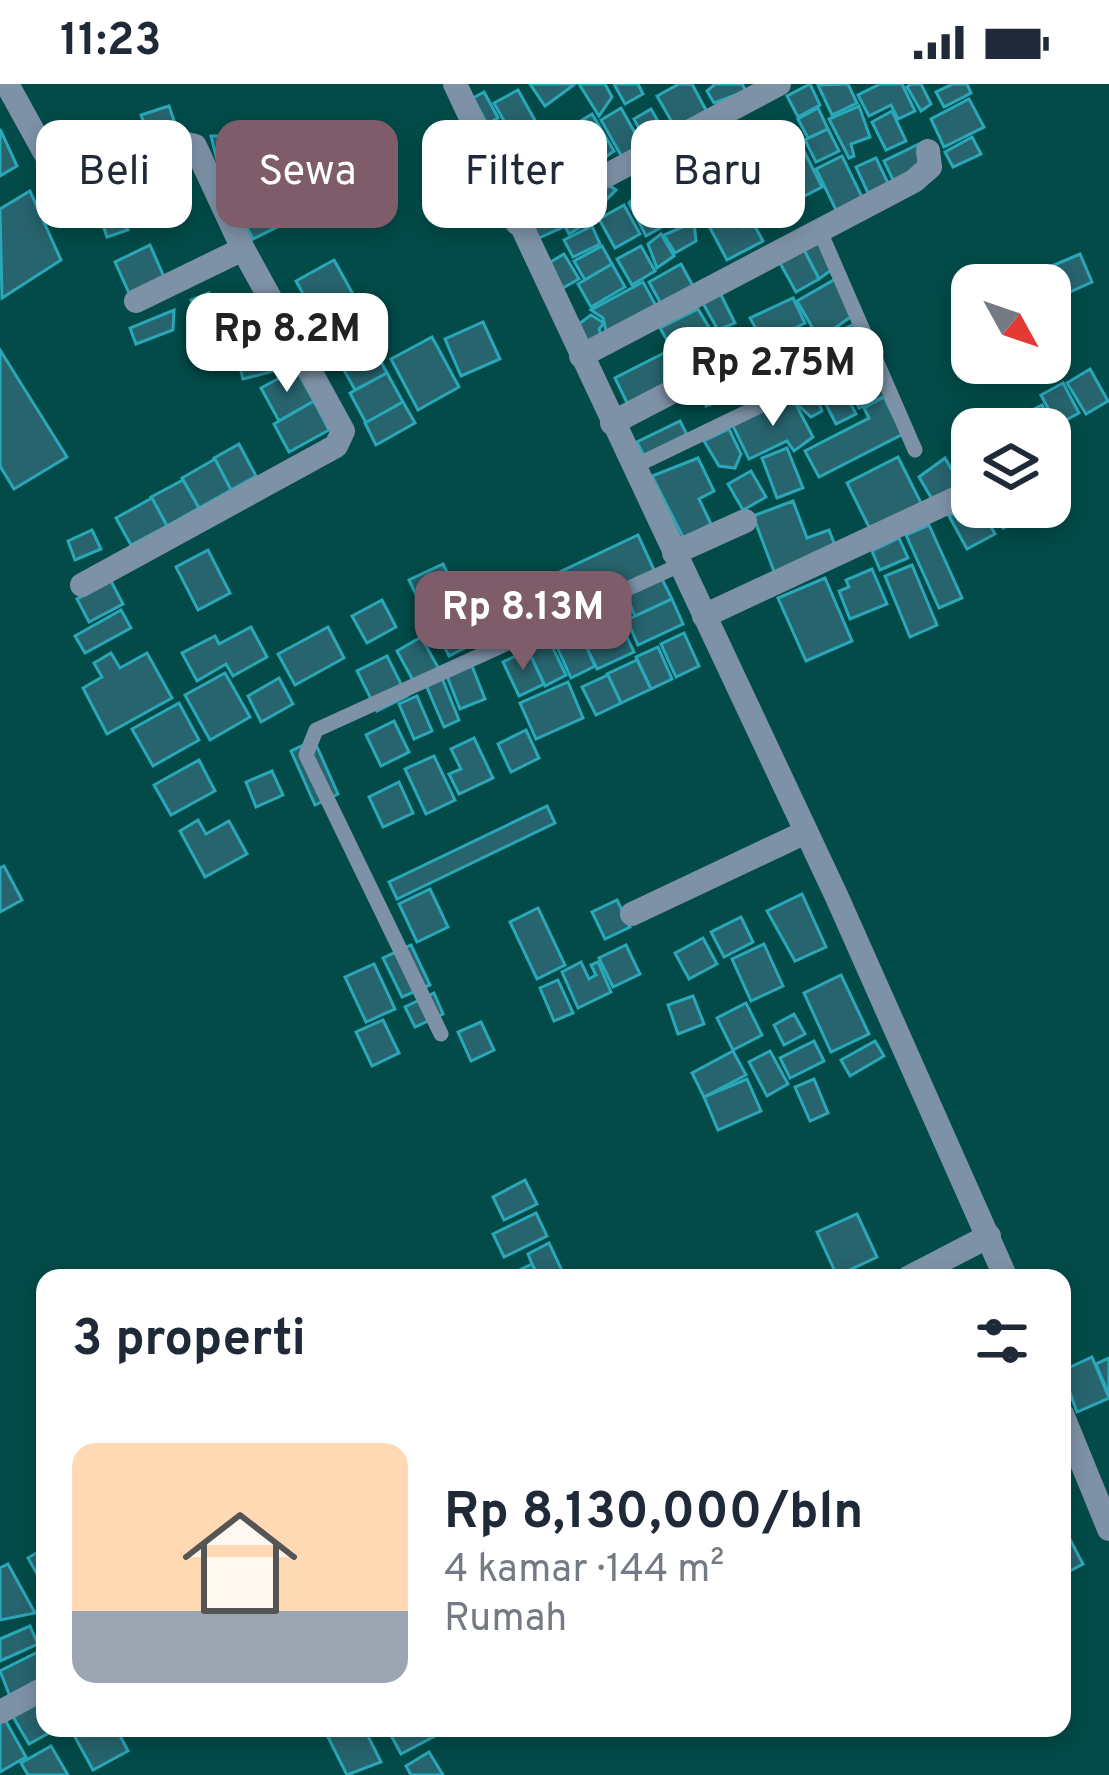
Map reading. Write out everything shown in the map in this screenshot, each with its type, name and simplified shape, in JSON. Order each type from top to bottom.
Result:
[{"type":"street","points":[[7,84],[62,182],[178,142],[192,143],[243,249],[340,424],[340,441],[82,585]]},
{"type":"street","points":[[455,84],[471,120]]},
{"type":"street","points":[[607,175],[779,84]]},
{"type":"street","points":[[580,356],[914,181],[930,167],[928,151]]},
{"type":"street","points":[[519,228],[806,832],[1002,1269]]},
{"type":"street","points":[[136,301],[243,249]]},
{"type":"street","points":[[612,424],[685,386]]},
{"type":"street","points":[[704,616],[951,501]]},
{"type":"street","points":[[677,559],[745,520]]},
{"type":"street","points":[[632,914],[806,832]]},
{"type":"street","points":[[925,1269],[989,1236]]},
{"type":"street","points":[[1071,1436],[1109,1529]]},
{"type":"street","points":[[0,1712],[36,1693]]},
{"type":"lane","points":[[819,229],[915,450]]},
{"type":"lane","points":[[633,467],[874,351]]},
{"type":"lane","points":[[441,1034],[306,755],[316,730],[677,559]]},
{"type":"building","points":[[530,84],[575,84],[545,106]]},
{"type":"building","points":[[579,84],[605,84],[612,97],[599,116]]},
{"type":"building","points":[[614,84],[638,84],[643,94],[625,104]]},
{"type":"building","points":[[679,84],[692,84],[707,112],[692,120],[671,120],[657,96]]},
{"type":"building","points":[[715,84],[742,84],[746,91],[714,103],[707,91]]},
{"type":"building","points":[[810,84],[820,105],[798,117],[787,96]]},
{"type":"building","points":[[848,84],[857,103],[832,115],[818,85]]},
{"type":"building","points":[[880,84],[902,84],[915,111],[898,119],[891,105],[869,116],[858,95]]},
{"type":"building","points":[[921,84],[931,104],[921,111],[907,87]]},
{"type":"building","points":[[967,84],[971,93],[944,107],[936,92]]},
{"type":"building","points":[[518,90],[535,120],[504,120],[494,103]]},
{"type":"building","points":[[484,92],[498,118],[485,120],[473,98]]},
{"type":"building","points":[[969,99],[984,127],[944,147],[931,119]]},
{"type":"building","points":[[169,106],[174,120],[143,120],[141,115]]},
{"type":"building","points":[[859,106],[870,137],[851,144],[854,156],[849,158],[829,119]]},
{"type":"building","points":[[621,108],[631,126],[631,154],[623,159],[607,131],[607,120],[601,120]]},
{"type":"building","points":[[818,108],[828,129],[808,138],[805,120],[798,119]]},
{"type":"building","points":[[651,109],[657,120],[635,120]]},
{"type":"building","points":[[892,111],[906,141],[886,150],[872,122]]},
{"type":"building","points":[[0,129],[17,166],[0,176]]},
{"type":"building","points":[[828,129],[839,151],[816,162],[805,140]]},
{"type":"building","points":[[972,137],[981,154],[953,167],[945,152]]},
{"type":"building","points":[[919,144],[929,166],[894,182],[884,161]]},
{"type":"building","points":[[805,153],[822,187],[805,196]]},
{"type":"building","points":[[842,156],[862,197],[836,210],[816,169]]},
{"type":"building","points":[[876,158],[888,183],[868,193],[856,167]]},
{"type":"building","points":[[30,191],[36,204],[36,228],[47,228],[61,260],[2,298],[0,209]]},
{"type":"building","points":[[624,205],[631,228],[640,234],[615,248],[604,228],[607,215]]},
{"type":"building","points":[[104,228],[128,230],[107,237]]},
{"type":"building","points":[[247,228],[275,228],[253,239]]},
{"type":"building","points":[[532,228],[561,228],[539,238]]},
{"type":"building","points":[[593,228],[600,244],[573,257],[564,240]]},
{"type":"building","points":[[695,228],[696,241],[675,253],[664,235]]},
{"type":"building","points":[[710,228],[756,228],[763,241],[727,260]]},
{"type":"building","points":[[661,234],[674,256],[657,268],[648,244]]},
{"type":"building","points":[[823,239],[834,268],[819,279],[804,250]]},
{"type":"building","points":[[150,245],[164,277],[129,293],[115,262]]},
{"type":"building","points":[[602,246],[612,264],[585,280],[574,261]]},
{"type":"building","points":[[641,246],[655,271],[632,285],[617,259]]},
{"type":"building","points":[[804,250],[819,279],[796,292],[780,263]]},
{"type":"building","points":[[564,254],[579,279],[561,289],[547,264]]},
{"type":"building","points":[[1080,254],[1092,282],[1071,291],[1071,264],[1056,264]]},
{"type":"building","points":[[334,260],[354,296],[316,317],[296,281]]},
{"type":"building","points":[[612,264],[625,287],[591,307],[578,284]]},
{"type":"building","points":[[681,264],[693,286],[661,304],[649,282]]},
{"type":"building","points":[[839,277],[855,314],[819,339],[797,301]]},
{"type":"building","points":[[643,282],[656,306],[607,335],[603,318],[591,310]]},
{"type":"building","points":[[718,289],[735,323],[718,330],[700,298]]},
{"type":"building","points":[[209,293],[216,308],[198,317],[191,300]]},
{"type":"building","points":[[263,294],[282,369],[243,379],[224,304]]},
{"type":"building","points":[[793,298],[805,323],[764,343],[750,318]]},
{"type":"building","points":[[353,303],[372,338],[334,358],[316,324]]},
{"type":"building","points":[[698,309],[710,329],[672,349],[660,328]]},
{"type":"building","points":[[174,310],[173,330],[136,344],[130,328]]},
{"type":"building","points":[[591,315],[604,323],[599,329],[602,337],[590,346],[576,326]]},
{"type":"building","points":[[483,322],[500,359],[461,376],[445,339]]},
{"type":"building","points":[[854,324],[867,349],[844,361],[831,336]]},
{"type":"building","points":[[730,329],[740,356],[724,360],[717,334]]},
{"type":"building","points":[[805,333],[824,370],[751,408],[732,371]]},
{"type":"building","points":[[432,337],[459,387],[418,410],[391,359]]},
{"type":"building","points":[[832,338],[844,361],[827,370],[815,347]]},
{"type":"building","points":[[371,343],[387,373],[355,390],[339,361]]},
{"type":"building","points":[[0,350],[67,457],[14,489],[0,466]]},
{"type":"building","points":[[670,350],[686,381],[630,409],[615,378]]},
{"type":"building","points":[[727,366],[738,394],[706,406],[696,382],[708,382],[708,373]]},
{"type":"building","points":[[296,369],[314,401],[279,421],[261,388]]},
{"type":"building","points":[[1090,369],[1108,401],[1086,414],[1068,384]]},
{"type":"building","points":[[876,371],[887,395],[859,408],[848,383]]},
{"type":"building","points":[[387,373],[403,402],[366,423],[350,393]]},
{"type":"building","points":[[1064,384],[1079,413],[1071,417],[1071,408],[1048,408],[1041,395]]},
{"type":"building","points":[[841,385],[856,414],[836,424],[821,395]]},
{"type":"building","points":[[816,395],[822,411],[811,417],[798,405]]},
{"type":"building","points":[[884,397],[903,434],[819,477],[805,451],[869,418],[864,408]]},
{"type":"building","points":[[793,399],[813,437],[794,451],[787,441],[749,459],[732,424]]},
{"type":"building","points":[[314,401],[329,430],[289,452],[274,424]]},
{"type":"building","points":[[403,402],[415,423],[376,445],[365,423]]},
{"type":"building","points":[[680,421],[689,439],[646,460],[637,442]]},
{"type":"building","points":[[729,429],[741,454],[735,468],[719,466],[704,441]]},
{"type":"building","points":[[239,444],[256,476],[231,490],[214,458]]},
{"type":"building","points":[[787,448],[803,488],[777,498],[762,458]]},
{"type":"building","points":[[898,457],[922,505],[871,531],[847,483]]},
{"type":"building","points":[[698,458],[714,491],[699,499],[711,524],[684,539],[652,476]]},
{"type":"building","points":[[945,458],[951,468],[951,490],[932,499],[919,477]]},
{"type":"building","points":[[215,459],[231,490],[199,508],[182,478]]},
{"type":"building","points":[[751,471],[766,497],[743,510],[728,484]]},
{"type":"building","points":[[183,480],[199,508],[167,526],[151,497]]},
{"type":"building","points":[[152,498],[167,526],[131,545],[116,518]]},
{"type":"building","points":[[793,501],[807,538],[829,530],[837,551],[775,574],[753,516]]},
{"type":"building","points":[[929,525],[962,598],[939,608],[906,535]]},
{"type":"building","points":[[956,528],[992,528],[995,534],[967,549]]},
{"type":"building","points":[[92,530],[101,549],[75,560],[68,541]]},
{"type":"building","points":[[638,535],[655,572],[496,648],[479,610]]},
{"type":"building","points":[[899,538],[908,558],[880,570],[872,551]]},
{"type":"building","points":[[208,550],[230,593],[198,610],[176,567]]},
{"type":"building","points":[[443,564],[459,597],[425,613],[409,580]]},
{"type":"building","points":[[912,565],[937,625],[910,637],[885,576]]},
{"type":"building","points":[[872,569],[887,604],[850,619],[839,591],[849,587],[846,580]]},
{"type":"building","points":[[825,578],[852,641],[806,661],[778,598]]},
{"type":"building","points":[[662,579],[672,599],[635,616],[626,595]]},
{"type":"building","points":[[111,581],[123,604],[89,622],[77,599]]},
{"type":"building","points":[[672,599],[683,624],[638,645],[627,620]]},
{"type":"building","points":[[382,600],[396,627],[367,643],[352,616]]},
{"type":"building","points":[[121,610],[131,628],[85,653],[75,636]]},
{"type":"building","points":[[463,613],[478,641],[449,656],[435,628]]},
{"type":"building","points":[[616,614],[634,652],[597,669],[579,631]]},
{"type":"building","points":[[573,618],[595,666],[571,678],[549,629]]},
{"type":"building","points":[[251,627],[267,657],[233,676],[226,664],[197,681],[182,653],[215,636],[219,644]]},
{"type":"building","points":[[328,627],[344,658],[295,685],[278,654]]},
{"type":"building","points":[[684,633],[699,666],[676,677],[661,644]]},
{"type":"building","points":[[421,637],[440,671],[415,684],[397,651]]},
{"type":"building","points":[[549,640],[566,675],[545,686],[528,650]]},
{"type":"building","points":[[658,647],[672,679],[651,689],[636,657]]},
{"type":"building","points":[[528,650],[544,684],[519,696],[503,662]]},
{"type":"building","points":[[111,653],[120,668],[147,653],[172,698],[107,734],[83,688],[102,677],[94,663]]},
{"type":"building","points":[[387,656],[407,696],[377,711],[357,671]]},
{"type":"building","points":[[468,656],[485,699],[460,709],[443,666]]},
{"type":"building","points":[[637,660],[651,689],[621,703],[607,674]]},
{"type":"building","points":[[225,673],[250,717],[210,740],[185,695]]},
{"type":"building","points":[[608,675],[621,703],[596,715],[582,687]]},
{"type":"building","points":[[279,678],[293,704],[261,722],[248,696]]},
{"type":"building","points":[[442,678],[459,720],[444,727],[426,685]]},
{"type":"building","points":[[568,682],[583,718],[536,739],[520,703]]},
{"type":"building","points":[[417,696],[432,731],[414,739],[399,704]]},
{"type":"building","points":[[179,703],[199,740],[153,766],[132,729]]},
{"type":"building","points":[[394,721],[409,752],[381,766],[366,735]]},
{"type":"building","points":[[526,730],[539,758],[511,772],[498,744]]},
{"type":"building","points":[[474,738],[493,778],[459,794],[449,774],[461,769],[451,749]]},
{"type":"building","points":[[314,740],[338,794],[315,805],[291,751]]},
{"type":"building","points":[[434,756],[455,800],[426,814],[405,769]]},
{"type":"building","points":[[199,760],[215,791],[171,815],[154,785]]},
{"type":"building","points":[[272,771],[283,795],[256,807],[246,782]]},
{"type":"building","points":[[399,782],[413,813],[383,827],[369,797]]},
{"type":"building","points":[[547,806],[555,823],[397,899],[389,882]]},
{"type":"building","points":[[198,820],[206,834],[229,821],[247,854],[205,877],[180,831]]},
{"type":"building","points":[[4,866],[22,900],[0,912],[0,868]]},
{"type":"building","points":[[430,889],[448,927],[417,942],[399,904]]},
{"type":"building","points":[[802,894],[826,947],[795,961],[767,911]]},
{"type":"building","points":[[617,900],[630,927],[605,939],[592,912]]},
{"type":"building","points":[[538,908],[565,965],[537,979],[510,922]]},
{"type":"building","points":[[741,917],[753,942],[724,957],[711,932]]},
{"type":"building","points":[[703,938],[717,964],[689,979],[675,953]]},
{"type":"building","points":[[764,944],[783,986],[751,1001],[732,959]]},
{"type":"building","points":[[411,945],[430,985],[402,997],[383,958]]},
{"type":"building","points":[[626,945],[640,974],[613,987],[599,958]]},
{"type":"building","points":[[581,962],[589,979],[596,975],[591,965],[598,962],[611,992],[578,1008],[562,972]]},
{"type":"building","points":[[374,964],[395,1009],[366,1022],[345,977]]},
{"type":"building","points":[[841,975],[869,1034],[831,1052],[804,993]]},
{"type":"building","points":[[558,980],[573,1013],[554,1021],[540,988]]},
{"type":"building","points":[[434,993],[443,1014],[415,1027],[405,1007]]},
{"type":"building","points":[[693,996],[704,1024],[678,1034],[668,1005]]},
{"type":"building","points":[[746,1003],[762,1035],[733,1050],[717,1018]]},
{"type":"building","points":[[794,1014],[805,1034],[784,1045],[774,1025]]},
{"type":"building","points":[[383,1020],[399,1053],[372,1066],[356,1032]]},
{"type":"building","points":[[481,1022],[494,1050],[471,1061],[458,1032]]},
{"type":"building","points":[[814,1041],[824,1061],[790,1078],[780,1058]]},
{"type":"building","points":[[875,1041],[884,1056],[850,1076],[841,1060]]},
{"type":"building","points":[[733,1051],[746,1075],[704,1097],[692,1073]]},
{"type":"building","points":[[770,1051],[788,1084],[767,1096],[749,1062]]},
{"type":"building","points":[[747,1079],[761,1111],[718,1130],[704,1097]]},
{"type":"building","points":[[814,1079],[828,1113],[810,1121],[795,1087]]},
{"type":"building","points":[[525,1180],[537,1204],[504,1220],[493,1197]]},
{"type":"building","points":[[536,1213],[547,1236],[504,1257],[493,1234]]},
{"type":"building","points":[[857,1214],[877,1257],[852,1269],[834,1269],[817,1232]]},
{"type":"building","points":[[549,1243],[561,1269],[534,1269],[528,1254]]},
{"type":"building","points":[[1092,1357],[1109,1398],[1077,1412],[1071,1396],[1071,1367]]},
{"type":"building","points":[[1109,1358],[1109,1395],[1096,1364]]},
{"type":"building","points":[[1071,1541],[1083,1564],[1071,1570]]},
{"type":"building","points":[[8,1564],[35,1613],[0,1620],[0,1568]]},
{"type":"building","points":[[30,1626],[36,1645],[0,1661],[0,1639]]},
{"type":"building","points":[[36,1653],[36,1686],[11,1699],[0,1671]]},
{"type":"building","points":[[36,1702],[36,1737],[42,1737],[29,1744],[12,1715]]},
{"type":"building","points":[[4,1718],[26,1757],[0,1772],[0,1721]]},
{"type":"building","points":[[75,1737],[121,1737],[128,1751],[93,1770]]},
{"type":"building","points":[[328,1737],[368,1737],[381,1762],[347,1775]]},
{"type":"building","points":[[392,1737],[433,1737],[401,1754]]},
{"type":"building","points":[[51,1746],[68,1775],[28,1775],[21,1763]]},
{"type":"building","points":[[429,1752],[443,1775],[411,1775],[406,1766]]}]
